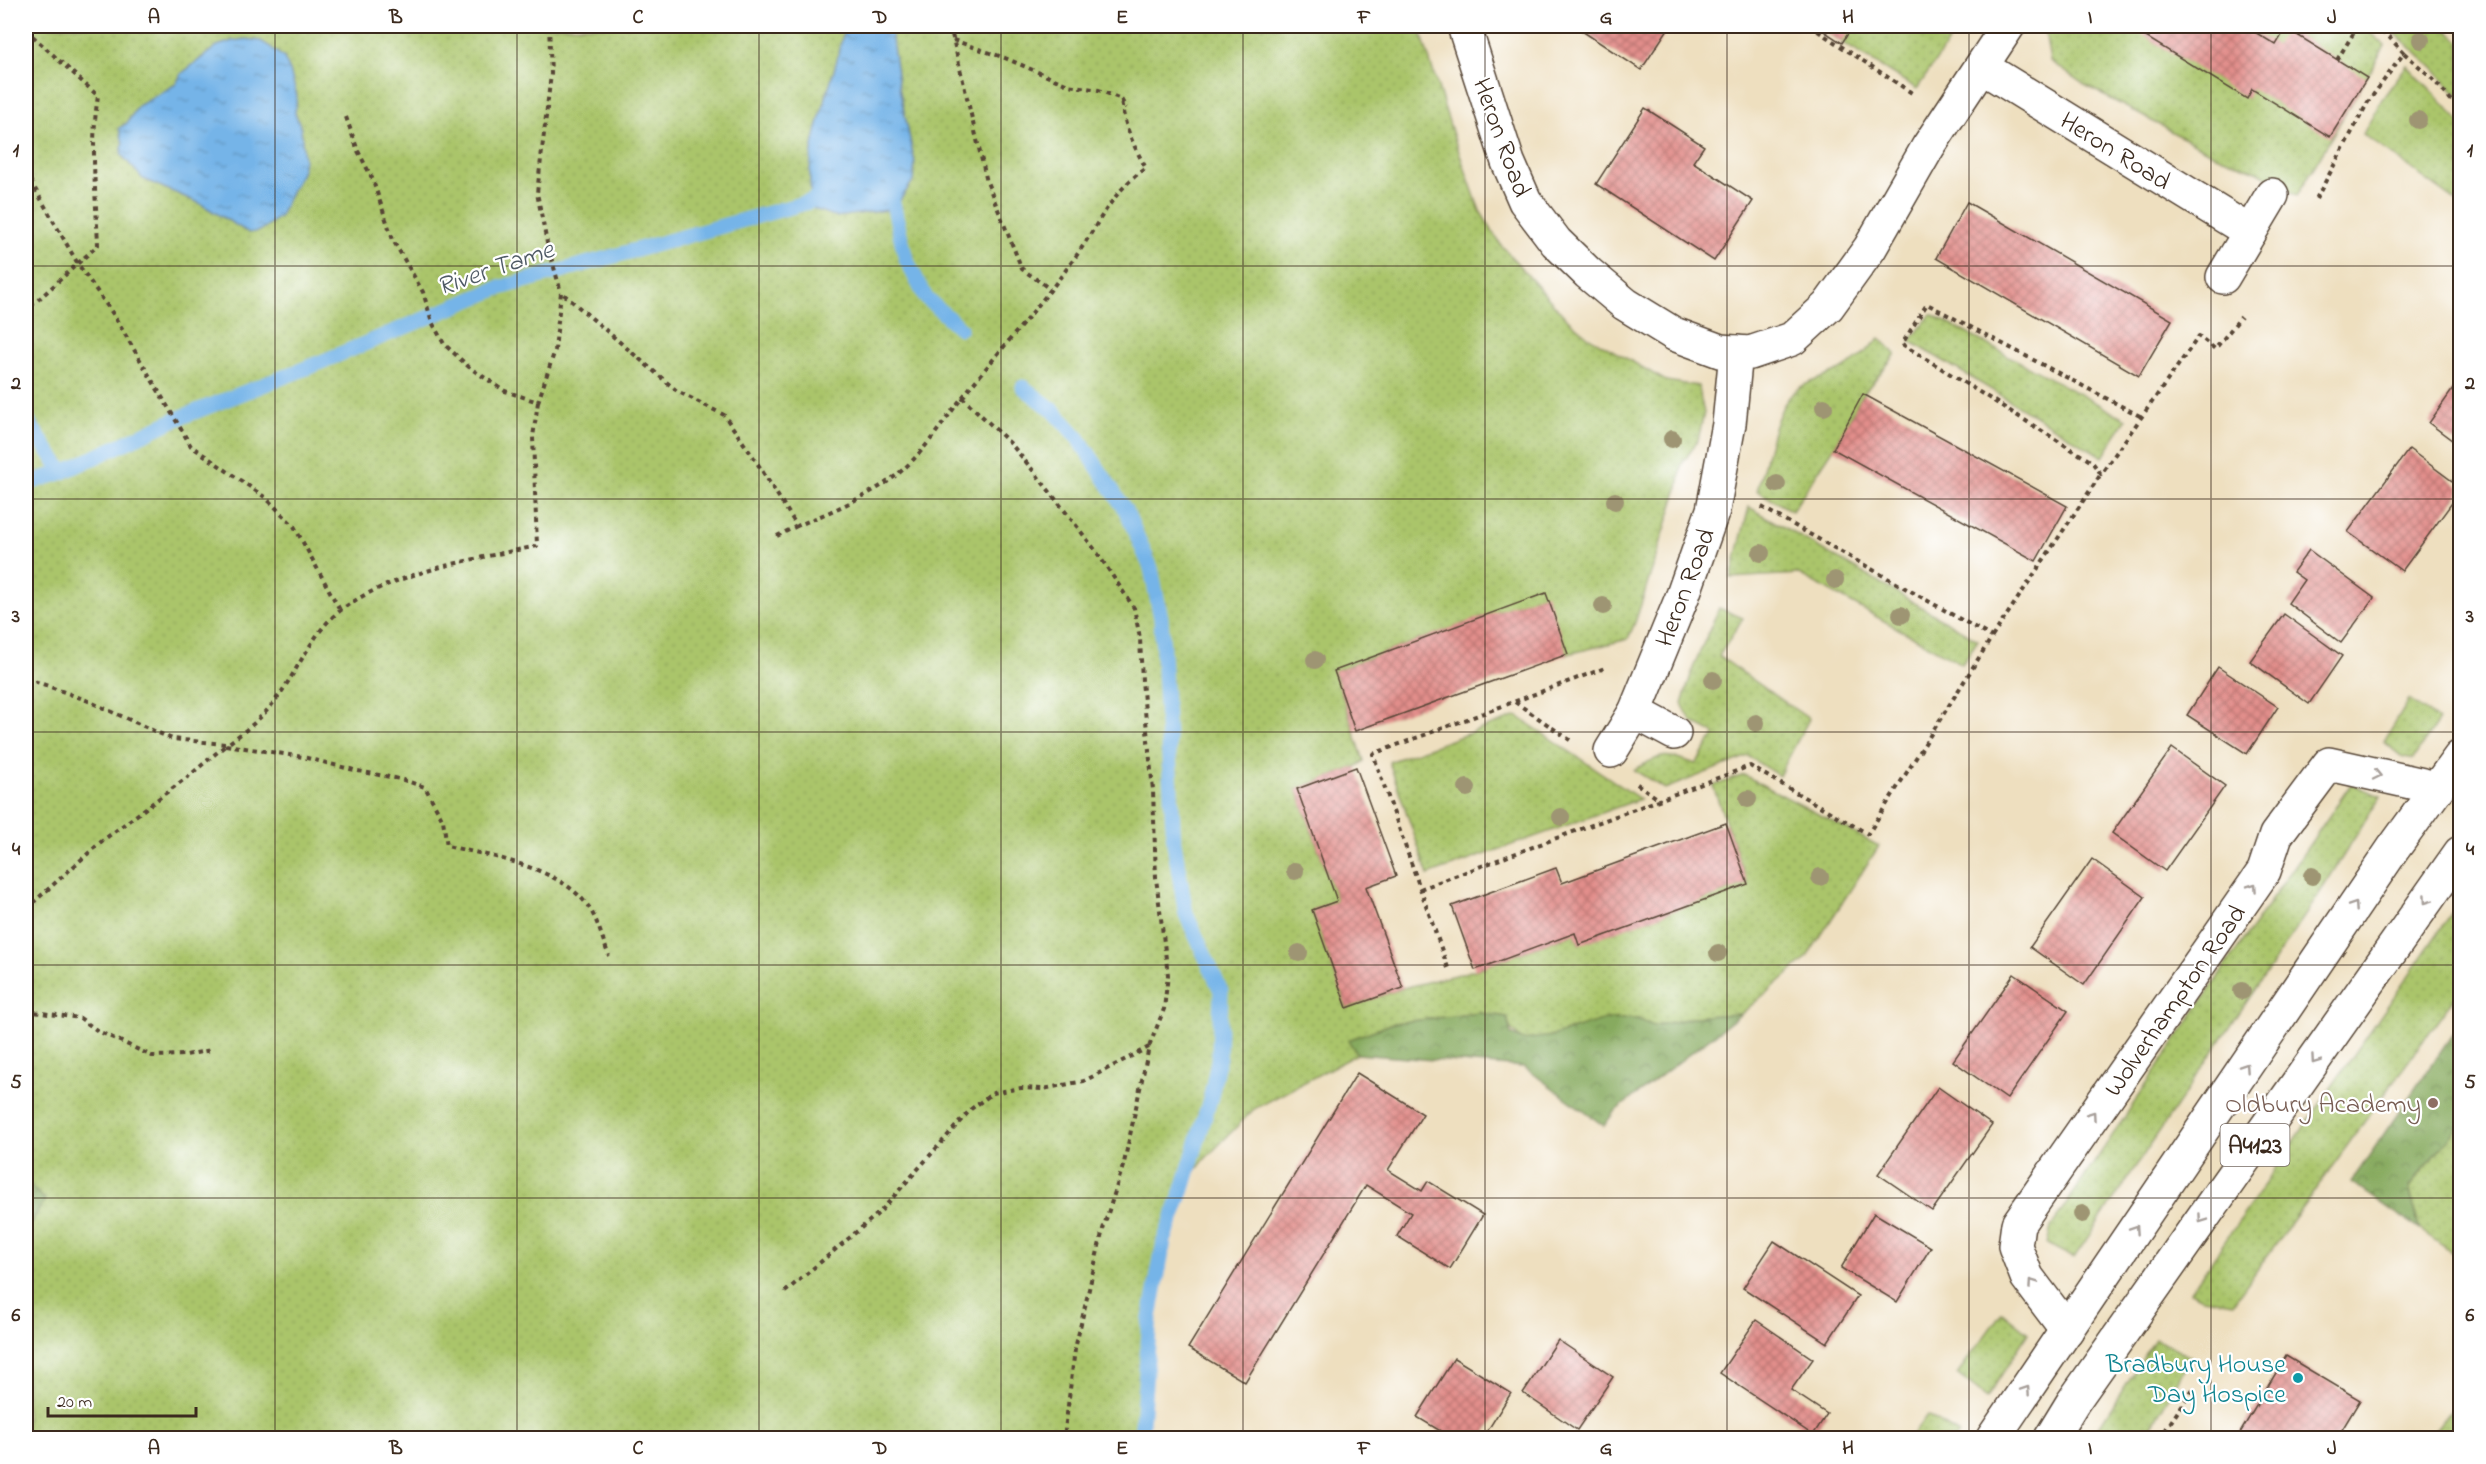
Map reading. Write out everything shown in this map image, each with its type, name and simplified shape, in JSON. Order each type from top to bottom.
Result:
[{"type":"main road","name":"Heron Road","points":[[1464,26],[1508,162],[1524,201],[1556,242],[1610,292],[1674,334],[1710,348],[1749,353],[1792,339],[1828,306],[1870,248],[1928,147],[2008,26]]},
{"type":"main road","name":"Heron Road","points":[[1982,67],[2250,232]]},
{"type":"main road","points":[[2223,277],[2272,195]]},
{"type":"main road","name":"Heron Road","points":[[1611,751],[1635,712],[1683,595],[1713,510],[1729,424],[1736,352]]},
{"type":"main road","points":[[1635,712],[1674,733]]},
{"type":"main road","name":"A4123","points":[[1993,1438],[2393,849],[2460,757]]},
{"type":"main road","name":"Wolverhampton Road","points":[[2067,1330],[2026,1277],[2015,1246],[2018,1224],[2264,871],[2276,835],[2329,764],[2437,788]]},
{"type":"main road","name":"A4123","points":[[2051,1438],[2073,1402],[2460,853]]},
{"type":"path","points":[[26,909],[102,841],[241,734],[273,704],[310,645],[340,610],[356,599],[390,583],[428,571],[537,546],[533,436],[538,402],[555,350],[561,292],[547,243],[537,193],[551,74],[549,26]]},
{"type":"path","points":[[950,26],[987,182],[1022,269],[1050,290]]},
{"type":"path","points":[[1810,26],[1916,95]]},
{"type":"path","points":[[2298,36],[2304,26]]},
{"type":"path","points":[[2337,60],[2358,26]]},
{"type":"path","points":[[26,30],[98,96],[94,117],[98,245],[26,311]]},
{"type":"path","points":[[952,40],[1005,58],[1068,85],[1099,90],[1121,99],[1126,108]]},
{"type":"path","points":[[2404,53],[2430,76],[2460,110]]},
{"type":"path","points":[[777,536],[887,482],[911,463],[936,436],[962,397],[1072,262],[1104,210],[1132,177],[1146,168],[1128,136],[1121,99]]},
{"type":"path","points":[[346,117],[358,151],[372,178],[393,240],[423,292],[432,322],[444,344],[470,368],[505,391],[538,402]]},
{"type":"path","points":[[26,173],[78,264],[113,314],[191,446],[266,498],[294,526],[340,610]]},
{"type":"path","points":[[561,292],[677,390],[724,415],[797,526]]},
{"type":"path","points":[[1420,889],[1750,766],[1868,834],[1992,637],[2140,416],[1927,304],[1902,344],[2092,462],[2101,474]]},
{"type":"path","points":[[962,397],[1011,444],[1096,551],[1134,608],[1140,638],[1153,790],[1156,878],[1168,975],[1164,1009],[1149,1047],[1124,1163],[1102,1229],[1075,1348],[1064,1438]]},
{"type":"path","points":[[1748,499],[1992,637]]},
{"type":"path","points":[[1448,968],[1373,754],[1607,667]]},
{"type":"path","points":[[26,678],[87,700],[172,740],[226,744],[303,757],[358,771],[400,778],[425,787],[443,820],[447,846],[497,857],[556,878],[585,901],[609,956]]},
{"type":"path","points":[[26,1011],[80,1018],[98,1030],[152,1056],[186,1055],[211,1050]]},
{"type":"path","points":[[784,1292],[880,1212],[971,1109],[993,1093],[1021,1088],[1042,1089],[1084,1081],[1149,1047]]},
{"type":"path","points":[[2160,1438],[2193,1389]]},
{"type":"green space","points":[[26,26],[1419,26],[1454,138],[1480,211],[1501,245],[1565,317],[1589,337],[1666,381],[1698,386],[1704,413],[1698,440],[1682,464],[1678,488],[1628,639],[1568,654],[1545,594],[1334,671],[1364,761],[1356,767],[1297,789],[1337,901],[1312,910],[1347,1008],[1403,988],[1475,970],[1575,933],[1579,944],[1748,884],[1713,786],[1744,775],[1879,846],[1805,960],[1741,1014],[1702,1016],[1653,1026],[1638,1019],[1606,1019],[1535,1041],[1522,1040],[1510,1028],[1507,1017],[1480,1013],[1394,1023],[1354,1038],[1357,1054],[1254,1109],[1204,1160],[1186,1184],[1167,1223],[1155,1304],[1147,1438],[26,1438]]},
{"type":"green space","points":[[1816,26],[1959,26],[1917,89]]},
{"type":"green space","points":[[2048,26],[2362,26],[2385,46],[2297,196],[2259,172],[2213,154],[2085,85],[2050,61],[2045,31]]},
{"type":"green space","points":[[2387,26],[2443,26],[2460,42],[2460,98],[2433,68]]},
{"type":"green space","points":[[2407,65],[2460,122],[2460,204],[2363,134],[2382,99]]},
{"type":"green space","points":[[1931,314],[2126,419],[2103,457],[1910,341]]},
{"type":"green space","points":[[1880,338],[1896,354],[1863,394],[1833,449],[1792,511],[1757,491],[1775,426],[1791,395],[1802,386],[1834,373],[1851,363]]},
{"type":"green space","points":[[1749,507],[1978,640],[1962,664],[1799,574],[1731,578]]},
{"type":"green space","points":[[1719,608],[1743,618],[1719,656],[1809,719],[1779,776],[1748,756],[1665,789],[1634,770],[1664,756],[1696,764],[1715,734],[1692,722],[1682,704],[1694,665]]},
{"type":"green space","points":[[2409,700],[2439,720],[2413,759],[2401,756],[2384,742]]},
{"type":"green space","points":[[1517,716],[1640,799],[1428,875],[1389,762]]},
{"type":"green space","points":[[2351,784],[2381,796],[2314,902],[2074,1258],[2047,1244],[2051,1227]]},
{"type":"green space","points":[[2460,901],[2460,990],[2233,1303],[2203,1298],[2190,1292]]},
{"type":"green space","points":[[1480,1013],[1507,1017],[1511,1034],[1523,1040],[1552,1036],[1605,1019],[1638,1019],[1653,1026],[1702,1016],[1741,1014],[1614,1112],[1604,1126],[1524,1067],[1357,1054],[1348,1040],[1394,1023]]},
{"type":"green space","name":"Oldbury Academy","points":[[2460,1023],[2460,1125],[2409,1187],[2419,1229],[2351,1182]]},
{"type":"green space","points":[[2460,1125],[2460,1258],[2419,1229],[2409,1187]]},
{"type":"green space","points":[[26,1182],[45,1200],[26,1231]]},
{"type":"green space","points":[[2002,1312],[2028,1333],[1987,1398],[1957,1374]]},
{"type":"green space","points":[[2155,1339],[2191,1357],[2145,1438],[2092,1438]]},
{"type":"green space","points":[[2460,1400],[2460,1438],[2428,1438]]},
{"type":"green space","points":[[1927,1415],[1959,1434],[1956,1438],[1910,1438]]},
{"type":"water","points":[[844,26],[890,26],[899,87],[915,163],[913,181],[894,209],[836,217],[814,209],[810,186],[814,140]]},
{"type":"water","points":[[246,39],[261,41],[284,58],[297,96],[295,113],[301,128],[304,160],[302,173],[280,216],[260,231],[249,233],[199,203],[143,179],[121,154],[123,143],[119,128],[127,123],[138,106],[176,84],[181,74],[217,46]]},
{"type":"building","points":[[1586,26],[1670,26],[1641,70],[1582,31]]},
{"type":"building","points":[[1816,26],[1853,26],[1842,43]]},
{"type":"building","points":[[2128,26],[2245,26],[2276,45],[2286,28],[2367,78],[2330,137],[2252,89],[2247,99]]},
{"type":"building","points":[[1645,108],[1704,146],[1693,162],[1753,201],[1714,261],[1596,184]]},
{"type":"building","points":[[1967,202],[2172,320],[2139,376],[1936,258]]},
{"type":"building","points":[[2460,379],[2460,446],[2429,423]]},
{"type":"building","points":[[1863,394],[2067,506],[2036,561],[1833,449]]},
{"type":"building","points":[[2409,449],[2460,487],[2460,492],[2402,571],[2348,532]]},
{"type":"building","points":[[2309,550],[2374,598],[2341,643],[2288,603],[2304,580],[2293,572]]},
{"type":"building","points":[[1546,593],[1568,654],[1355,731],[1334,671]]},
{"type":"building","points":[[2284,614],[2342,656],[2309,704],[2250,661]]},
{"type":"building","points":[[2218,667],[2278,707],[2247,754],[2187,715]]},
{"type":"building","points":[[2172,748],[2225,786],[2165,871],[2112,833]]},
{"type":"building","points":[[1356,767],[1396,876],[1366,887],[1403,988],[1347,1008],[1312,910],[1337,901],[1297,789]]},
{"type":"building","points":[[1726,823],[1748,884],[1579,945],[1575,933],[1475,970],[1452,906],[1556,868],[1562,883]]},
{"type":"building","points":[[2092,859],[2145,897],[2084,985],[2030,947]]},
{"type":"building","points":[[2014,974],[2068,1011],[2007,1099],[1953,1061]]},
{"type":"building","points":[[1357,1073],[1423,1114],[1388,1170],[1422,1191],[1428,1181],[1483,1215],[1450,1269],[1397,1236],[1411,1213],[1366,1185],[1245,1382],[1188,1348]]},
{"type":"building","points":[[1938,1087],[1992,1125],[1932,1211],[1878,1174]]},
{"type":"building","points":[[1874,1213],[1931,1247],[1897,1302],[1841,1268]]},
{"type":"building","points":[[1774,1241],[1858,1296],[1827,1343],[1743,1288]]},
{"type":"building","points":[[1756,1320],[1813,1359],[1791,1390],[1827,1414],[1813,1435],[1720,1373]]},
{"type":"building","points":[[1558,1340],[1613,1377],[1577,1430],[1523,1393]]},
{"type":"building","name":"Bradbury House Day Hospice","points":[[2286,1356],[2360,1400],[2337,1438],[2237,1438]]},
{"type":"building","points":[[1454,1358],[1511,1393],[1483,1438],[1452,1438],[1417,1417]]},
{"type":"waterway","name":"River Tame","points":[[26,484],[63,472],[174,420],[314,365],[496,289],[812,201],[826,186]]},
{"type":"waterway","points":[[890,191],[906,259],[926,298],[960,328]]},
{"type":"waterway","points":[[1023,387],[1053,410],[1079,439],[1126,511],[1151,568],[1161,618],[1174,843],[1186,914],[1221,991],[1219,1056],[1211,1096],[1183,1189],[1164,1241],[1150,1318],[1141,1438]]},
{"type":"waterway","points":[[26,419],[63,472]]},
{"type":"place","name":"Oldbury Academy","points":[[2433,1103]]},
{"type":"place","name":"Bradbury House Day Hospice","points":[[2298,1378]]}]
